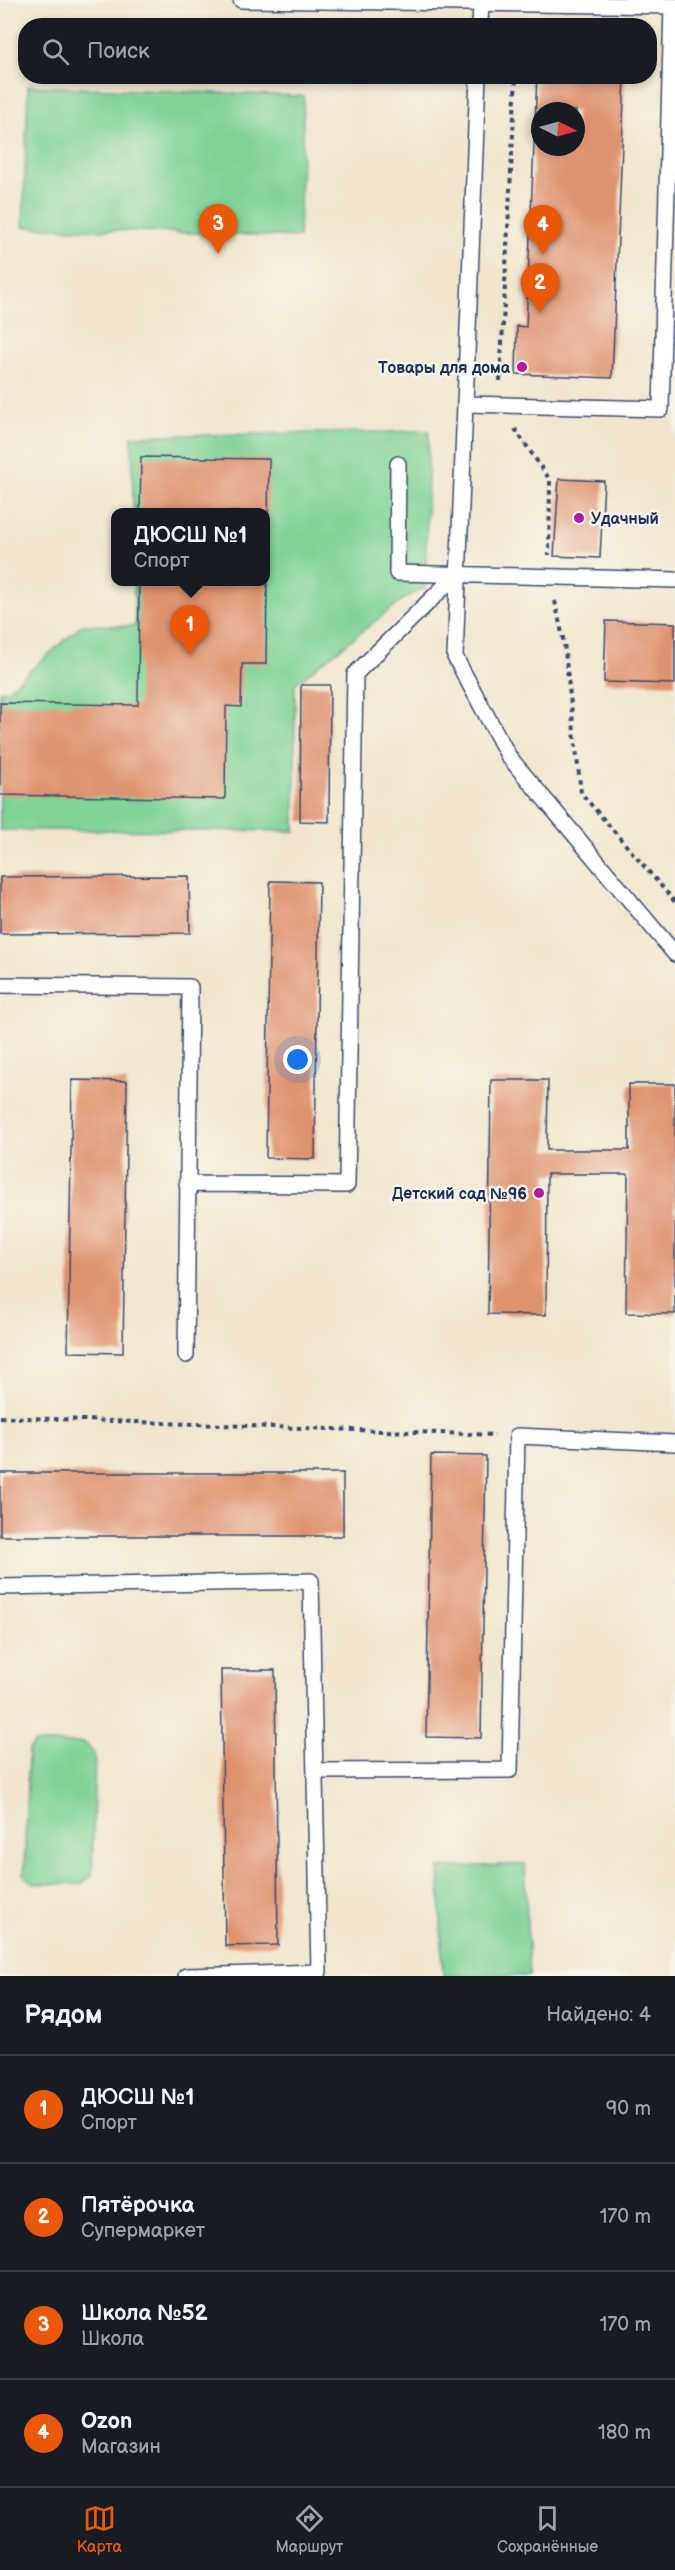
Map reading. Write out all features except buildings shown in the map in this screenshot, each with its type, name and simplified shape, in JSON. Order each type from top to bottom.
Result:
[{"type":"lane","points":[[241,0],[673,6],[669,304],[661,409],[465,404]]},
{"type":"lane","points":[[480,18],[481,2]]},
{"type":"lane","points":[[478,84],[455,657],[509,757],[675,954]]},
{"type":"lane","points":[[398,464],[397,573],[675,580]]},
{"type":"lane","points":[[187,1184],[347,1185],[355,674],[458,573]]},
{"type":"lane","points":[[0,986],[190,987],[186,1355]]},
{"type":"lane","points":[[315,1770],[510,1770],[517,1436],[675,1443]]},
{"type":"lane","points":[[0,1587],[311,1581],[319,1972],[186,1976]]},
{"type":"path","points":[[516,84],[499,405],[550,480],[549,576],[564,643],[581,793],[675,902]]},
{"type":"path","points":[[0,1417],[517,1436]]},
{"type":"green space","points":[[28,86],[304,96],[299,237],[23,227]]},
{"type":"green space","points":[[429,431],[425,588],[405,598],[295,684],[295,831],[0,830],[0,691],[8,690],[82,625],[135,626],[134,586],[270,586],[270,508],[133,508],[132,436]]},
{"type":"green space","points":[[35,1743],[85,1743],[95,1755],[92,1874],[82,1884],[34,1884],[24,1875],[28,1751]]},
{"type":"green space","points":[[525,1864],[529,1976],[443,1976],[439,1868]]},
{"type":"place","name":"Школа №52","points":[[218,254]]},
{"type":"place","name":"Ozon","points":[[543,255]]},
{"type":"place","name":"Пятёрочка","points":[[540,313]]},
{"type":"place","name":"Товары для дома","points":[[522,367]]},
{"type":"place","name":"Удачный","points":[[579,518]]},
{"type":"place","name":"ДЮСШ №1","points":[[190,655]]},
{"type":"place","name":"Детский сад №96","points":[[539,1193]]}]
